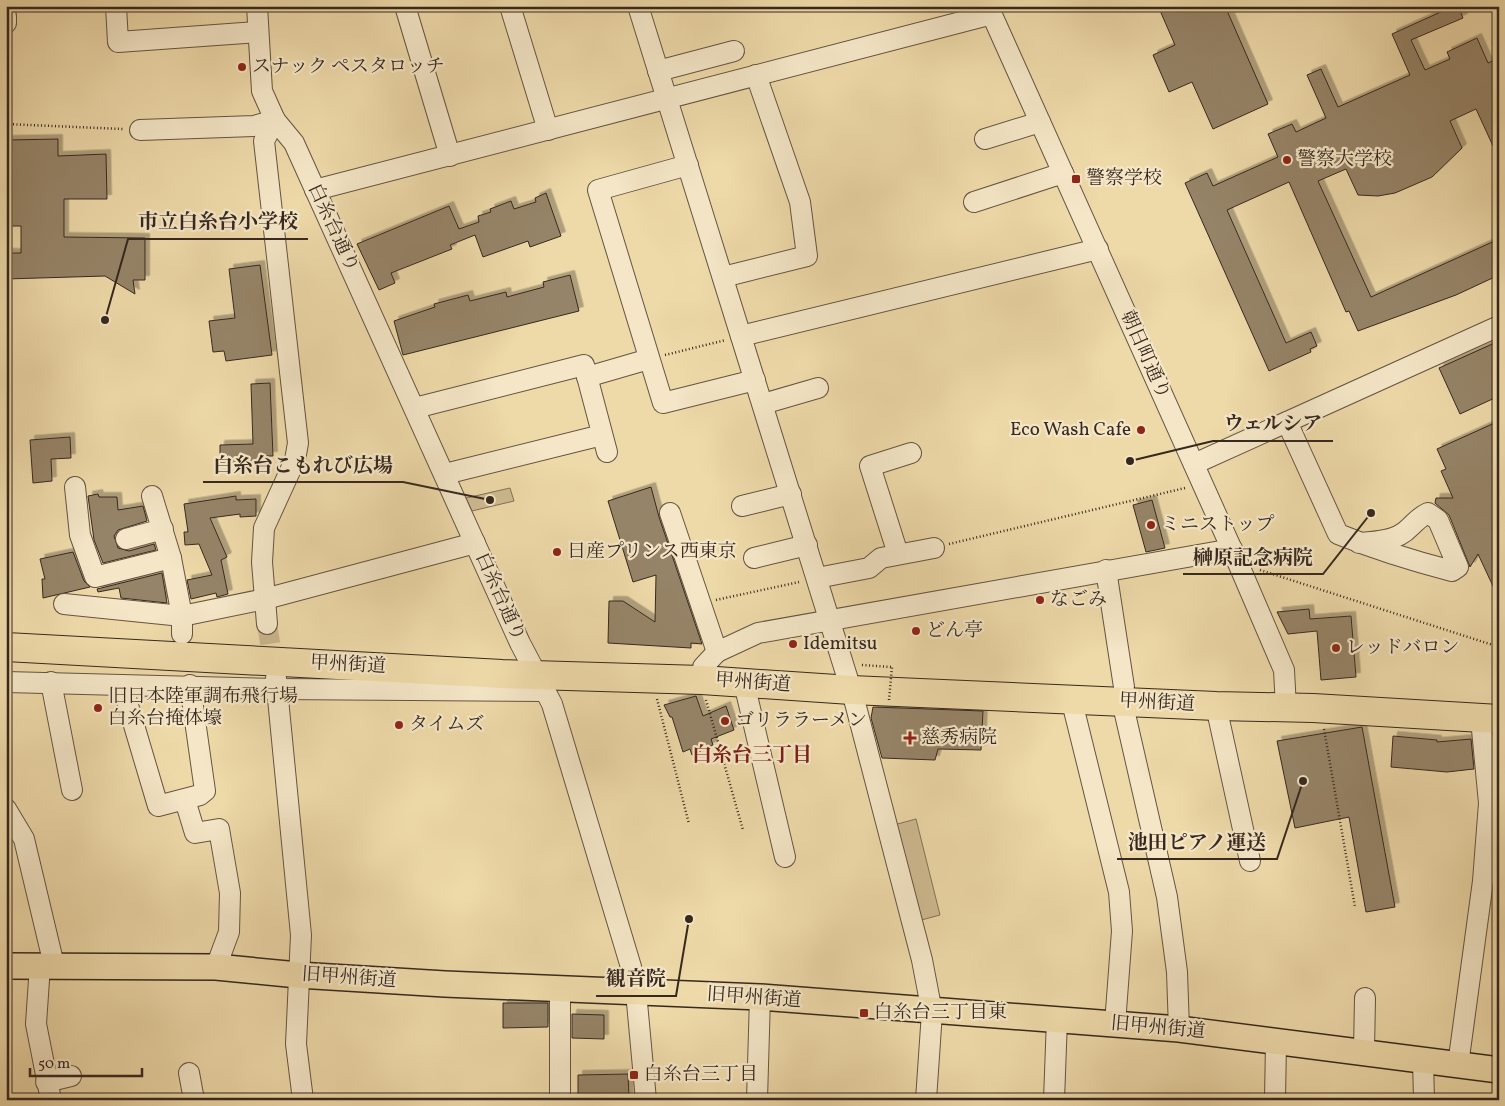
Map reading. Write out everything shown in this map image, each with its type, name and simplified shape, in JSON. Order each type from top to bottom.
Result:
[{"type":"highway","name":"甲州街道","points":[[6,635],[537,675],[708,670],[854,676],[1123,694],[1285,701],[1493,714]]},
{"type":"highway","name":"甲州街道","points":[[6,647],[537,675],[744,682],[854,676],[1070,698],[1123,694],[1216,706],[1285,701],[1321,709],[1493,714]]},
{"type":"main road","name":"旧甲州街道","points":[[6,966],[216,967],[298,975],[760,997],[932,1012],[1057,1019],[1179,1029],[1364,1051],[1499,1070]]},
{"type":"street","points":[[116,6],[118,42],[258,32]]},
{"type":"street","name":"白糸台通り","points":[[257,6],[262,91],[275,120],[294,143],[555,714],[631,967],[636,992],[646,1100]]},
{"type":"street","points":[[405,6],[450,156]]},
{"type":"street","points":[[510,6],[548,130]]},
{"type":"street","points":[[638,6],[817,578],[831,620],[854,676],[922,960],[932,1012],[926,1100]]},
{"type":"street","points":[[315,190],[667,100],[990,10]]},
{"type":"street","name":"朝日町通り","points":[[990,10],[1203,484],[1284,670],[1285,701]]},
{"type":"street","points":[[6,16],[6,23]]},
{"type":"street","points":[[658,71],[734,51]]},
{"type":"street","points":[[723,277],[807,256],[800,202],[756,75]]},
{"type":"street","points":[[140,130],[254,126],[275,120]]},
{"type":"street","points":[[268,624],[262,562],[264,528],[295,460],[298,443],[264,141],[275,120]]},
{"type":"street","points":[[985,139],[1040,122]]},
{"type":"street","points":[[688,165],[598,190],[649,359],[664,403],[755,380]]},
{"type":"street","points":[[974,202],[1063,173]]},
{"type":"street","points":[[741,336],[1098,249]]},
{"type":"street","points":[[1194,464],[1499,326]]},
{"type":"street","points":[[587,377],[649,359]]},
{"type":"street","points":[[415,408],[584,365],[605,443],[445,474]]},
{"type":"street","points":[[763,404],[818,388]]},
{"type":"street","points":[[1287,422],[1338,534],[1359,543],[1452,572],[1458,567],[1435,516],[1428,513],[1421,516],[1409,529],[1386,540],[1359,543]]},
{"type":"street","points":[[898,554],[870,466],[912,453]]},
{"type":"street","points":[[75,487],[80,535],[95,578],[171,558]]},
{"type":"street","points":[[742,506],[791,494]]},
{"type":"street","points":[[152,496],[171,558],[182,625]]},
{"type":"street","points":[[670,513],[700,603],[708,670],[758,633],[1106,570],[1235,556]]},
{"type":"street","points":[[126,539],[162,529]]},
{"type":"street","points":[[1409,529],[1406,540],[1411,560]]},
{"type":"street","points":[[64,604],[182,625],[265,599],[476,543]]},
{"type":"street","points":[[754,558],[807,545]]},
{"type":"street","points":[[817,578],[869,568],[881,558],[934,548]]},
{"type":"street","points":[[1106,570],[1123,694],[1167,896],[1177,972],[1179,1029]]},
{"type":"street","points":[[6,682],[122,684],[184,680],[276,683],[537,675]]},
{"type":"street","points":[[122,684],[158,806],[185,800],[200,795],[205,791],[184,680]]},
{"type":"street","points":[[51,682],[72,790]]},
{"type":"street","points":[[744,682],[784,857]]},
{"type":"street","points":[[276,683],[301,935],[296,1044],[304,1100]]},
{"type":"street","points":[[1070,698],[1119,892],[1122,931],[1115,1024]]},
{"type":"street","points":[[1216,706],[1250,861]]},
{"type":"street","points":[[1458,1064],[1483,881],[1493,714]]},
{"type":"street","points":[[185,800],[195,833],[219,829],[230,903],[229,932],[216,967]]},
{"type":"street","points":[[6,809],[24,839],[47,965],[36,1024],[49,1091],[71,1076]]},
{"type":"street","points":[[560,988],[560,1100]]},
{"type":"street","points":[[757,1100],[760,997]]},
{"type":"street","points":[[1364,1051],[1365,998]]},
{"type":"street","points":[[1054,1100],[1057,1019]]},
{"type":"street","points":[[1274,1100],[1276,1042]]},
{"type":"street","points":[[1423,1059],[1424,1100]]},
{"type":"street","points":[[189,1073],[194,1100]]},
{"type":"path","points":[[6,124],[140,130]]},
{"type":"path","points":[[649,359],[741,336]]},
{"type":"path","points":[[934,548],[1203,484]]},
{"type":"path","points":[[1235,556],[1499,647]]},
{"type":"path","points":[[700,603],[817,578]]},
{"type":"path","points":[[854,676],[892,667],[889,700]]},
{"type":"path","points":[[708,670],[743,830]]},
{"type":"path","points":[[654,690],[689,824]]},
{"type":"path","points":[[1321,709],[1355,908]]},
{"type":"shaded area","points":[[510,488],[514,501],[472,511],[466,498]]},
{"type":"shaded area","points":[[916,819],[940,915],[914,922],[890,826]]},
{"type":"building","points":[[1158,6],[1225,6],[1268,104],[1213,129],[1192,82],[1169,92],[1153,55],[1175,45]]},
{"type":"building","points":[[1454,6],[1458,6],[1463,18],[1411,40],[1425,70],[1450,59],[1447,52],[1477,38],[1488,63],[1499,58],[1499,159],[1476,109],[1450,121],[1462,148],[1432,177],[1395,193],[1378,196],[1358,195],[1346,169],[1318,181],[1371,297],[1499,239],[1499,275],[1456,295],[1358,331],[1349,311],[1346,312],[1289,182],[1227,210],[1286,343],[1311,332],[1317,346],[1310,349],[1311,352],[1269,371],[1185,183],[1207,173],[1213,186],[1278,157],[1268,134],[1292,124],[1296,132],[1326,118],[1307,75],[1321,69],[1338,107],[1410,75],[1392,34]]},
{"type":"building","points":[[58,139],[58,156],[106,154],[107,199],[64,199],[64,237],[145,238],[145,280],[133,280],[135,294],[105,276],[6,279],[6,253],[21,253],[21,226],[10,226],[8,140]]},
{"type":"building","points":[[546,193],[561,236],[530,247],[528,241],[483,257],[475,235],[450,245],[452,249],[391,273],[395,283],[379,290],[357,244],[449,206],[459,229],[479,222],[478,216],[491,212],[490,209],[511,201],[514,209],[536,202],[535,198]]},
{"type":"building","points":[[260,265],[272,355],[226,361],[224,351],[213,352],[209,321],[235,318],[229,269]]},
{"type":"building","points":[[570,275],[579,311],[403,355],[394,321],[435,307],[434,304],[468,295],[470,301],[506,292],[507,297],[544,287],[543,282]]},
{"type":"building","points":[[1499,341],[1499,396],[1460,414],[1439,368]]},
{"type":"building","points":[[270,383],[273,456],[258,456],[258,463],[220,465],[220,445],[253,444],[251,384]]},
{"type":"building","points":[[1499,421],[1499,599],[1478,554],[1470,567],[1449,515],[1435,503],[1436,498],[1453,498],[1441,471],[1446,469],[1437,449]]},
{"type":"building","points":[[70,437],[71,458],[51,459],[52,481],[33,483],[30,440]]},
{"type":"building","points":[[651,487],[659,517],[702,644],[691,643],[691,648],[608,643],[609,601],[623,601],[655,622],[656,575],[633,582],[608,501]]},
{"type":"building","points":[[98,494],[99,497],[117,497],[118,510],[143,506],[147,521],[118,530],[114,536],[118,548],[129,551],[154,544],[156,550],[103,563],[94,540],[88,496]]},
{"type":"building","points":[[236,496],[236,500],[256,499],[256,516],[240,517],[240,514],[210,518],[227,557],[221,560],[228,594],[217,597],[216,593],[191,599],[187,580],[212,575],[199,544],[185,545],[184,532],[188,532],[184,504]]},
{"type":"building","points":[[1152,500],[1165,548],[1146,552],[1133,505]]},
{"type":"building","points":[[73,552],[84,581],[90,587],[43,598],[42,579],[45,579],[40,559]]},
{"type":"building","points":[[162,573],[167,603],[121,598],[119,588],[98,592],[97,589]]},
{"type":"building","name":"レッドバロン","points":[[1309,609],[1310,619],[1351,616],[1356,677],[1321,680],[1317,631],[1288,634],[1277,612]]},
{"type":"building","points":[[696,696],[703,716],[726,706],[734,730],[711,739],[713,745],[692,755],[690,749],[683,752],[672,717],[670,717],[664,705]]},
{"type":"building","points":[[873,707],[983,711],[981,750],[938,749],[935,760],[882,758],[871,718]]},
{"type":"building","points":[[1362,727],[1395,907],[1366,912],[1349,817],[1295,828],[1277,741]]},
{"type":"building","points":[[1393,736],[1437,740],[1437,742],[1471,739],[1474,769],[1447,772],[1391,767]]},
{"type":"building","points":[[503,1003],[548,1003],[548,1027],[503,1028]]},
{"type":"building","points":[[572,1014],[604,1015],[604,1039],[572,1038]]},
{"type":"building","points":[[628,1074],[629,1097],[578,1097],[578,1075]]},
{"type":"tunnel","points":[[267,624],[275,673]]},
{"type":"place","name":"スナック ペスタロッチ","points":[[242,67]]},
{"type":"place","name":"警察大学校","points":[[1287,160]]},
{"type":"place","name":"警察学校","points":[[1076,179]]},
{"type":"place","name":"市立白糸台小学校","points":[[105,320]]},
{"type":"place","name":"Eco Wash Cafe","points":[[1141,430]]},
{"type":"place","name":"ウェルシア","points":[[1130,461]]},
{"type":"place","name":"白糸台こもれび広場","points":[[490,500]]},
{"type":"place","name":"榊原記念病院","points":[[1371,513]]},
{"type":"place","name":"ミニストップ","points":[[1151,525]]},
{"type":"place","name":"日産プリンス西東京","points":[[557,552]]},
{"type":"place","name":"なごみ","points":[[1040,600]]},
{"type":"place","name":"どん亭","points":[[916,631]]},
{"type":"place","name":"Idemitsu","points":[[793,644]]},
{"type":"place","name":"レッドバロン","points":[[1336,648]]},
{"type":"place","name":"旧日本陸軍調布飛行場 白糸台掩体壕","points":[[98,708]]},
{"type":"place","name":"ゴリララーメン","points":[[725,721]]},
{"type":"place","name":"タイムズ","points":[[399,725]]},
{"type":"place","name":"慈秀病院","points":[[910,738]]},
{"type":"place","name":"池田ピアノ運送","points":[[1303,781]]},
{"type":"place","name":"観音院","points":[[689,919]]},
{"type":"place","name":"白糸台三丁目東","points":[[864,1013]]},
{"type":"place","name":"白糸台三丁目","points":[[634,1075]]},
{"type":"district","name":"白糸台三丁目","points":[[752,756]]}]
